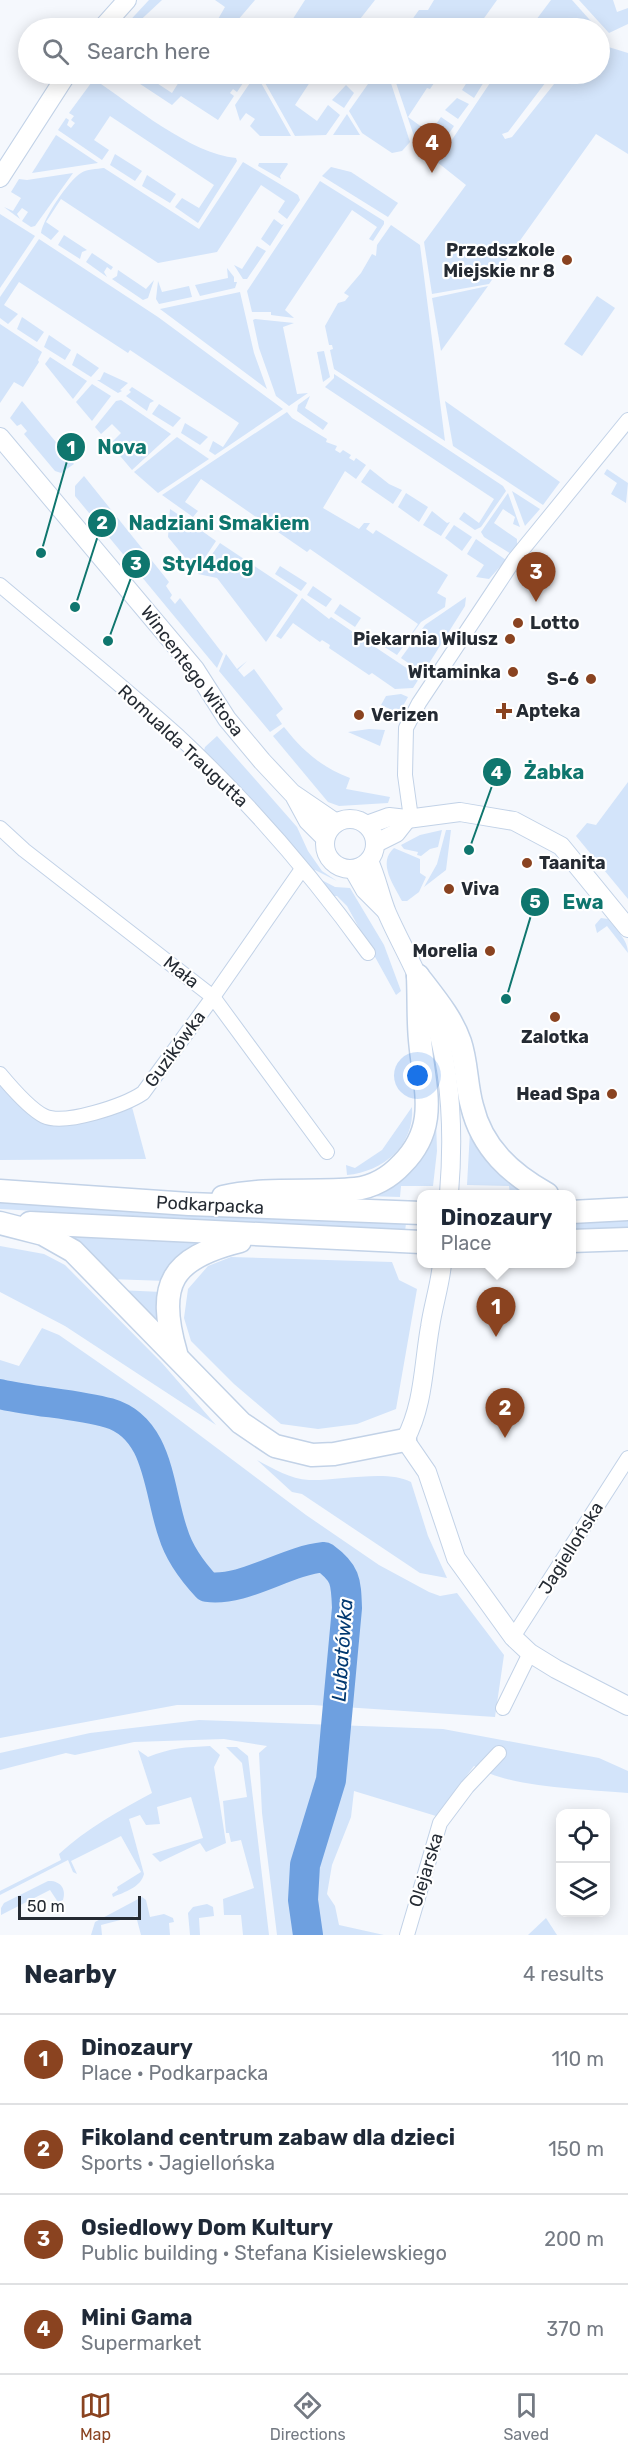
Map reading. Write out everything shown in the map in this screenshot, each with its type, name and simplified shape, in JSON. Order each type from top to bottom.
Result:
[{"type":"main road","points":[[418,976],[443,1009],[460,1041],[472,1106],[480,1128],[493,1151],[515,1175],[540,1190]]},
{"type":"main road","points":[[189,1204],[246,1192],[356,1189],[379,1182],[393,1174],[417,1149],[425,1130],[427,1102],[420,1041],[418,976]]},
{"type":"main road","name":"Podkarpacka","points":[[0,1191],[189,1204],[417,1213]]},
{"type":"main road","points":[[576,1201],[620,1209]]},
{"type":"main road","points":[[576,1212],[620,1209]]},
{"type":"main road","points":[[0,1222],[43,1234],[73,1251],[242,1423],[275,1446],[312,1455],[334,1454],[405,1440]]},
{"type":"main road","name":"Podkarpacka","points":[[0,1222],[417,1242]]},
{"type":"main road","points":[[177,1355],[168,1327],[167,1303],[169,1288],[178,1272],[206,1250],[263,1235]]},
{"type":"main road","points":[[576,1241],[628,1239]]},
{"type":"street","points":[[111,18],[127,0]]},
{"type":"street","points":[[0,178],[61,84]]},
{"type":"street","points":[[376,843],[396,833],[409,818],[405,775],[406,728],[418,703],[514,560],[628,420]]},
{"type":"street","name":"Wincentego Witosa","points":[[0,437],[195,669],[234,727],[292,793],[308,821],[326,838]]},
{"type":"street","name":"Romualda Traugutta","points":[[0,585],[178,736],[249,807],[332,902],[368,953]]},
{"type":"street","name":"Wincentego Witosa","points":[[292,793],[336,823]]},
{"type":"street","points":[[367,825],[390,817],[409,818],[460,812],[514,820],[561,846],[628,928]]},
{"type":"street","points":[[355,819],[367,825],[376,843],[374,852],[361,865],[345,869],[331,861],[325,846],[326,838],[336,823],[355,819]]},
{"type":"street","name":"Mała","points":[[0,828],[24,850],[213,997],[327,1152]]},
{"type":"street","points":[[361,865],[365,890],[386,911],[418,976],[439,1038],[450,1100],[453,1136],[449,1190]]},
{"type":"street","name":"Guzikówka","points":[[0,1074],[12,1088],[45,1117],[82,1116],[130,1102],[143,1093],[302,869]]},
{"type":"street","points":[[441,1268],[430,1326],[422,1395],[416,1418],[405,1440],[427,1473],[456,1558],[513,1637],[530,1653],[628,1706]]},
{"type":"street","name":"Jagiellońska","points":[[513,1637],[628,1458]]},
{"type":"street","points":[[503,1707],[530,1653]]},
{"type":"street","name":"Olejarska","points":[[407,1935],[440,1823],[467,1787],[499,1754]]},
{"type":"shaded area","points":[[149,0],[162,0],[143,18],[132,18]]},
{"type":"shaded area","points":[[215,0],[255,0],[240,18],[219,18],[225,7]]},
{"type":"shaded area","points":[[305,0],[375,0],[361,18],[293,18]]},
{"type":"shaded area","points":[[434,0],[497,0],[484,18],[413,18],[419,10],[428,10]]},
{"type":"shaded area","points":[[551,0],[572,0],[588,18],[538,18]]},
{"type":"shaded area","points":[[579,0],[613,0],[617,12],[628,8],[628,24],[610,33],[610,18],[595,18]]},
{"type":"shaded area","points":[[610,47],[628,53],[628,154],[596,134],[489,284],[432,294],[424,242],[466,185],[437,162],[489,84],[544,84],[508,132],[502,134],[505,139],[512,137],[554,84],[610,84]]},
{"type":"shaded area","points":[[90,84],[101,84],[181,138],[219,155],[236,158],[237,161],[198,223],[175,207],[182,198],[199,208],[214,185],[110,116],[94,140],[109,150],[102,160],[58,130],[66,118],[69,120],[67,125],[71,128],[75,123],[71,120],[74,116],[69,113]]},
{"type":"shaded area","points":[[140,84],[158,84],[172,93],[178,84],[242,84],[237,92],[233,89],[230,93],[234,96],[218,120],[181,96],[172,105]]},
{"type":"shaded area","points":[[249,84],[262,84],[291,136],[260,136],[250,126],[255,119],[246,113],[240,121],[235,105]]},
{"type":"shaded area","points":[[266,84],[309,84],[295,105],[317,121],[328,105],[340,115],[326,135],[295,136]]},
{"type":"shaded area","points":[[368,84],[391,84],[410,142],[402,151],[392,153],[362,133],[349,111]]},
{"type":"shaded area","points":[[396,84],[433,84],[430,89],[427,88],[408,117],[430,133],[441,117],[454,126],[437,151],[414,136]]},
{"type":"shaded area","points":[[466,84],[483,84],[474,98],[462,90]]},
{"type":"shaded area","points":[[346,85],[354,93],[344,108],[332,100]]},
{"type":"shaded area","points":[[457,98],[469,104],[458,119],[445,110]]},
{"type":"shaded area","points":[[347,114],[360,135],[333,135]]},
{"type":"shaded area","points":[[56,135],[98,163],[32,173]]},
{"type":"shaded area","points":[[115,154],[142,171],[135,181],[110,165]]},
{"type":"shaded area","points":[[243,162],[298,195],[300,200],[287,219],[278,212],[285,201],[261,185],[217,252],[158,263],[61,199],[46,222],[59,231],[51,240],[41,233],[51,210],[76,177],[86,171],[104,168],[199,229]]},
{"type":"shaded area","points":[[259,163],[288,164],[280,176],[281,179],[258,166]]},
{"type":"shaded area","points":[[331,167],[351,172],[398,203],[388,217],[322,176]]},
{"type":"shaded area","points":[[73,173],[35,226],[31,227],[22,221],[28,212],[22,208],[17,214],[20,219],[4,207],[13,211],[21,198],[11,192],[19,179],[27,180]]},
{"type":"shaded area","points":[[147,175],[176,194],[170,203],[142,186]]},
{"type":"shaded area","points":[[320,181],[384,221],[384,224],[373,241],[369,239],[377,227],[352,210],[285,310],[294,318],[271,315],[271,312],[252,312],[247,291]]},
{"type":"shaded area","points":[[0,214],[35,236],[0,288]]},
{"type":"shaded area","points":[[274,219],[284,224],[270,246],[261,239]]},
{"type":"shaded area","points":[[391,225],[420,245],[445,441],[334,369],[330,350],[333,349],[332,345],[329,345],[325,326],[338,303],[345,301],[349,296],[344,293],[361,273],[372,254],[376,256],[377,245]]},
{"type":"shaded area","points":[[64,235],[87,250],[82,252],[80,259],[58,245]]},
{"type":"shaded area","points":[[39,239],[158,317],[283,409],[215,455],[209,451],[213,441],[223,447],[239,423],[130,350],[128,353],[19,282],[4,305],[18,314],[8,324],[0,318],[0,297]]},
{"type":"shaded area","points":[[257,246],[266,251],[247,279],[243,279],[234,265],[242,269]]},
{"type":"shaded area","points":[[92,253],[113,267],[111,270],[107,267],[104,272],[107,277],[86,262]]},
{"type":"shaded area","points":[[227,268],[234,277],[234,282],[237,282],[235,288],[200,296],[195,285],[228,278]]},
{"type":"shaded area","points":[[118,270],[146,289],[154,280],[148,298],[143,300],[112,279],[117,276]]},
{"type":"shaded area","points":[[158,281],[162,292],[189,286],[192,297],[159,304],[156,299]]},
{"type":"shaded area","points":[[488,286],[441,351],[432,298]]},
{"type":"shaded area","points":[[240,292],[254,353],[267,389],[160,309]]},
{"type":"shaded area","points":[[597,296],[615,308],[582,356],[564,344]]},
{"type":"shaded area","points":[[22,317],[44,332],[37,342],[17,329]]},
{"type":"shaded area","points":[[253,320],[294,323],[283,327],[297,394],[308,393],[289,406],[276,396],[259,348]]},
{"type":"shaded area","points":[[0,324],[42,352],[39,362],[23,387],[14,382],[0,403]]},
{"type":"shaded area","points":[[49,335],[71,350],[65,360],[44,347]]},
{"type":"shaded area","points":[[324,351],[330,377],[323,382],[317,352]]},
{"type":"shaded area","points":[[77,353],[99,368],[91,377],[72,365]]},
{"type":"shaded area","points":[[50,357],[87,381],[73,399],[45,364]]},
{"type":"shaded area","points":[[104,372],[128,383],[118,393],[97,380],[100,380]]},
{"type":"shaded area","points":[[334,374],[503,486],[506,491],[481,527],[475,530],[459,519],[464,512],[479,523],[494,499],[325,387],[334,378]]},
{"type":"shaded area","points":[[92,384],[111,396],[92,421],[76,402]]},
{"type":"shaded area","points":[[132,387],[154,401],[150,403],[147,411],[126,396],[131,392],[129,390]]},
{"type":"shaded area","points":[[310,396],[305,408],[328,423],[323,430],[297,411],[298,405]]},
{"type":"shaded area","points":[[121,400],[171,434],[132,470],[110,444],[121,433],[112,424],[101,434],[95,427],[116,401]]},
{"type":"shaded area","points":[[22,401],[74,464],[61,473],[55,471],[24,434],[27,431],[21,424],[17,426],[10,418]]},
{"type":"shaded area","points":[[445,401],[560,482],[543,505],[453,446]]},
{"type":"shaded area","points":[[159,404],[181,418],[173,427],[152,414]]},
{"type":"shaded area","points":[[287,412],[292,418],[327,439],[326,442],[337,446],[335,450],[340,453],[343,450],[351,455],[349,458],[354,461],[356,458],[366,465],[356,479],[345,471],[323,508],[359,529],[364,523],[370,523],[366,529],[373,534],[376,530],[448,575],[437,593],[446,598],[445,607],[421,622],[397,655],[383,646],[390,637],[403,646],[418,624],[310,549],[307,552],[201,479],[185,502],[198,511],[193,517],[162,495]]},
{"type":"shaded area","points":[[185,423],[208,437],[200,445],[181,433]]},
{"type":"shaded area","points":[[177,437],[209,459],[158,493],[134,472]]},
{"type":"shaded area","points":[[370,469],[389,484],[402,490],[393,504],[361,482]]},
{"type":"shaded area","points":[[607,469],[628,483],[626,503],[611,494],[617,483],[604,474]]},
{"type":"shaded area","points":[[84,476],[169,582],[166,586],[172,595],[170,598],[175,604],[180,598],[223,654],[217,668],[75,496],[75,486]]},
{"type":"shaded area","points":[[512,491],[540,509],[525,526]]},
{"type":"shaded area","points":[[406,493],[428,507],[419,522],[398,507]]},
{"type":"shaded area","points":[[508,493],[520,527],[513,524],[515,517],[503,509],[494,523],[517,539],[517,546],[511,554],[484,537],[481,532]]},
{"type":"shaded area","points":[[170,509],[216,541],[196,571],[168,537]]},
{"type":"shaded area","points":[[432,511],[447,523],[450,522],[441,536],[423,525]]},
{"type":"shaded area","points":[[454,525],[472,537],[462,551],[445,538]]},
{"type":"shaded area","points":[[476,539],[506,560],[489,579],[476,577],[484,565],[467,554]]},
{"type":"shaded area","points":[[220,543],[298,595],[266,642],[217,578],[198,574]]},
{"type":"shaded area","points":[[280,566],[307,583],[301,591],[275,574]]},
{"type":"shaded area","points":[[313,586],[332,599],[326,607],[307,595]]},
{"type":"shaded area","points":[[466,597],[465,606],[423,673],[401,658],[425,625]]},
{"type":"shaded area","points":[[302,598],[329,619],[331,617],[353,632],[351,634],[355,637],[357,635],[420,677],[413,688],[395,689],[372,673],[369,675],[329,648],[330,645],[322,640],[320,642],[293,623],[281,639],[276,636]]},
{"type":"shaded area","points":[[340,604],[361,618],[355,627],[334,613]]},
{"type":"shaded area","points":[[226,654],[237,669],[247,661],[238,670],[244,677],[254,669],[283,709],[276,715],[282,724],[270,732],[219,671]]},
{"type":"shaded area","points":[[401,694],[408,697],[399,713],[381,705],[386,696]]},
{"type":"shaded area","points":[[284,727],[313,757],[330,769],[350,778],[346,789],[390,797],[388,803],[339,806],[328,802],[273,736]]},
{"type":"shaded area","points":[[369,729],[385,730],[380,746],[348,732]]},
{"type":"shaded area","points":[[217,736],[297,827],[308,851],[322,871],[337,881],[315,870],[311,873],[203,754],[205,747]]},
{"type":"shaded area","points":[[628,782],[628,899],[576,836],[587,823],[596,825]]},
{"type":"shaded area","points":[[442,830],[438,847],[430,849],[421,856],[417,855],[418,852],[404,849],[401,845],[420,835]]},
{"type":"shaded area","points":[[446,830],[451,830],[446,870],[424,887],[437,864]]},
{"type":"shaded area","points":[[394,848],[420,859],[420,873],[426,877],[419,892],[407,901],[402,901],[391,881],[387,867],[389,854]]},
{"type":"shaded area","points":[[316,877],[335,887],[350,888],[384,945],[401,991],[396,995],[347,906],[337,896],[333,896]]},
{"type":"shaded area","points":[[601,918],[608,919],[618,931],[624,939],[628,953],[607,926],[597,933],[595,925]]},
{"type":"shaded area","points":[[0,1080],[14,1096],[48,1124],[132,1107],[146,1159],[0,1160]]},
{"type":"shaded area","points":[[412,1107],[412,1121],[408,1133],[394,1154],[373,1168],[347,1175],[346,1165],[355,1168],[382,1150]]},
{"type":"shaded area","points":[[436,1120],[437,1151],[433,1186],[401,1186],[400,1197],[365,1196]]},
{"type":"shaded area","points":[[470,1131],[494,1169],[523,1190],[510,1190],[509,1186],[467,1185]]},
{"type":"shaded area","points":[[0,1201],[406,1223],[405,1232],[0,1209]]},
{"type":"shaded area","points":[[628,1220],[628,1229],[576,1231],[576,1222]]},
{"type":"shaded area","points":[[68,1234],[208,1243],[167,1281],[108,1279]]},
{"type":"shaded area","points":[[0,1246],[44,1254],[65,1265],[162,1363],[216,1425],[65,1326],[0,1292]]},
{"type":"shaded area","points":[[231,1257],[392,1262],[399,1280],[417,1289],[396,1409],[357,1424],[318,1429],[281,1424],[234,1384],[191,1341],[184,1318],[188,1289],[208,1266]]},
{"type":"shaded area","points":[[118,1290],[162,1292],[167,1342]]},
{"type":"shaded area","points":[[42,1328],[59,1335],[157,1403],[306,1515],[379,1565],[440,1596],[457,1593],[504,1655],[495,1717],[313,1705],[177,1705],[0,1738],[0,1360],[19,1366]]},
{"type":"shaded area","points":[[257,1460],[295,1478],[309,1480],[389,1476],[411,1482],[428,1536],[447,1578],[420,1573],[302,1494],[292,1492]]},
{"type":"shaded area","points":[[199,1720],[443,1729],[599,1758],[628,1771],[628,1793],[527,1783],[507,1779],[474,1766],[436,1816],[354,1791],[351,1817],[332,1865],[327,1894],[335,1906],[339,1925],[384,1935],[277,1935],[262,1813],[259,1753],[267,1746],[224,1739],[134,1742],[75,1755],[66,1753],[0,1770],[0,1753],[90,1733]]},
{"type":"shaded area","points":[[210,1746],[220,1755],[214,1767],[226,1843],[206,1852],[200,1843],[160,1862],[152,1854],[203,1838],[191,1797],[157,1807],[160,1824],[146,1825],[140,1815],[129,1819],[144,1874],[136,1886],[127,1891],[113,1897],[112,1894],[118,1890],[117,1887],[141,1872],[121,1836],[71,1861],[77,1874],[73,1872],[68,1860],[0,1895],[0,1891],[61,1860],[59,1854],[80,1836],[152,1793],[138,1750],[148,1757],[178,1748]]},
{"type":"shaded area","points":[[226,1747],[237,1747],[248,1756],[269,1935],[243,1935],[241,1915],[224,1915],[223,1899],[254,1888],[241,1840],[231,1842],[229,1833],[226,1833],[223,1801],[247,1797],[242,1763]]},
{"type":"shaded area","points":[[48,1881],[56,1882],[63,1888],[63,1900],[58,1902],[50,1890],[1,1915],[4,1903]]},
{"type":"shaded area","points":[[142,1897],[146,1900],[150,1917],[164,1914],[173,1918],[174,1922],[169,1923],[170,1935],[141,1935],[136,1916],[101,1925],[102,1935],[91,1935],[95,1922]]},
{"type":"shaded area","points":[[207,1904],[213,1907],[214,1916],[199,1918],[200,1935],[190,1935],[188,1913],[193,1907]]},
{"type":"shaded area","points":[[546,1918],[557,1935],[528,1935]]},
{"type":"waterway","name":"Lubatówka","points":[[0,1394],[109,1413],[126,1421],[138,1432],[148,1446],[155,1463],[168,1516],[182,1555],[207,1587],[235,1585],[294,1564],[324,1557],[341,1573],[345,1584],[347,1608],[331,1780],[305,1865],[303,1900],[308,1935]]},
{"type":"place","name":"Mini Gama","points":[[432,173]]},
{"type":"place","name":"Przedszkole Miejskie nr 8","points":[[567,260]]},
{"type":"place","name":"Nova","points":[[41,553]]},
{"type":"place","name":"Osiedlowy Dom Kultury","points":[[536,602]]},
{"type":"place","name":"Nadziani Smakiem","points":[[75,607]]},
{"type":"place","name":"Lotto","points":[[518,623]]},
{"type":"place","name":"Piekarnia Wilusz","points":[[510,639]]},
{"type":"place","name":"Styl4dog","points":[[108,641]]},
{"type":"place","name":"Witaminka","points":[[513,672]]},
{"type":"place","name":"S-6","points":[[591,679]]},
{"type":"place","name":"Apteka","points":[[504,711]]},
{"type":"place","name":"Verizen","points":[[359,715]]},
{"type":"place","name":"Żabka","points":[[469,850]]},
{"type":"place","name":"Taanita","points":[[527,863]]},
{"type":"place","name":"Viva","points":[[449,889]]},
{"type":"place","name":"Morelia","points":[[490,951]]},
{"type":"place","name":"Ewa","points":[[506,999]]},
{"type":"place","name":"Zalotka","points":[[555,1017]]},
{"type":"place","name":"Head Spa","points":[[612,1094]]},
{"type":"place","name":"Dinozaury","points":[[496,1337]]},
{"type":"place","name":"Fikoland centrum zabaw dla dzieci","points":[[505,1438]]}]
